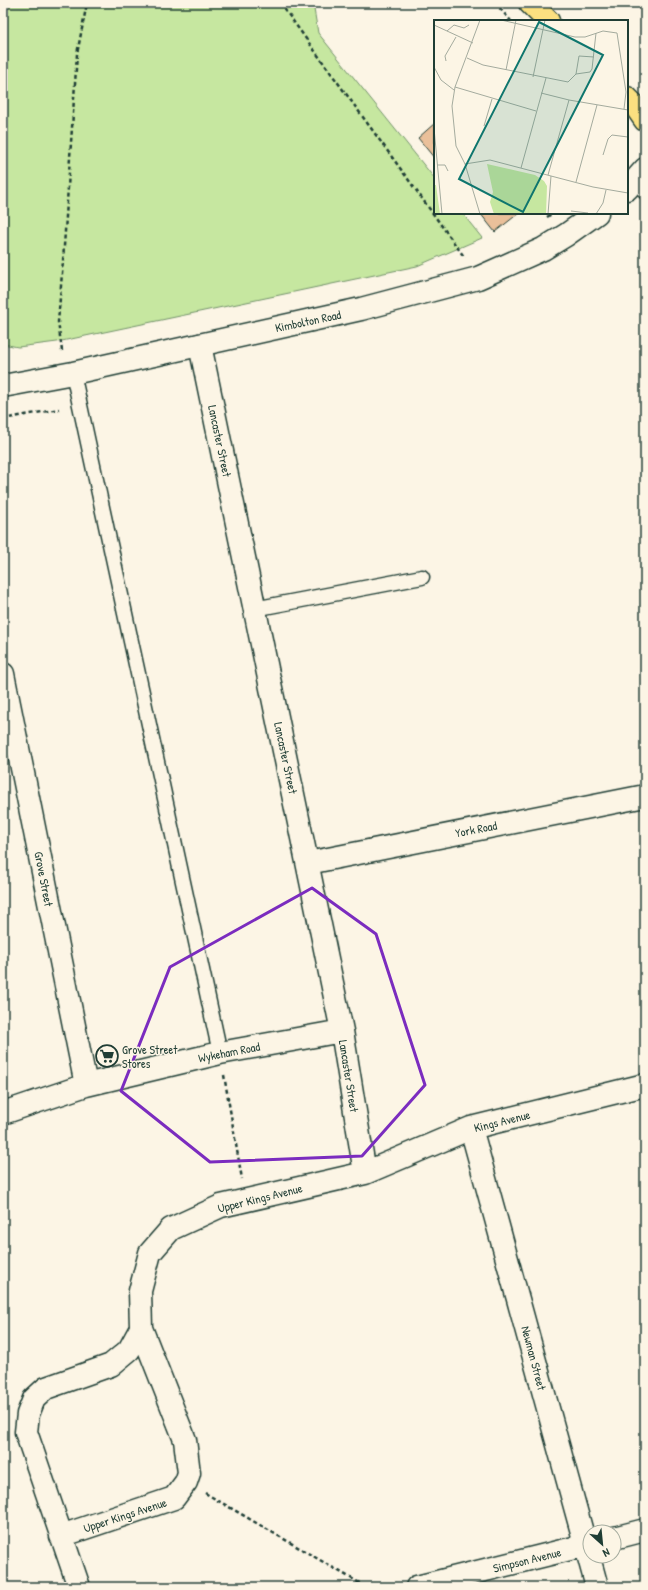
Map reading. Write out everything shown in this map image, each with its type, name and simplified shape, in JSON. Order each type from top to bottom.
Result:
[{"type":"main road","points":[[530,3],[547,20]]},
{"type":"main road","points":[[628,99],[645,120]]},
{"type":"street","name":"Kimbolton Road","points":[[3,386],[74,373],[361,310],[478,278],[543,249],[596,214]]},
{"type":"street","name":"Lancaster Street","points":[[200,345],[342,1031],[365,1173]]},
{"type":"street","name":"Grove Street","points":[[3,674],[86,1085]]},
{"type":"street","name":"York Road","points":[[308,863],[645,796]]},
{"type":"street","name":"Wykeham Road","points":[[3,1113],[86,1085],[220,1053],[342,1031]]},
{"type":"street","name":"Kings Avenue","points":[[365,1173],[471,1128],[645,1085]]},
{"type":"street","name":"Newman Street","points":[[471,1128],[582,1524]]},
{"type":"street","name":"Upper Kings Avenue","points":[[61,1536],[174,1498],[186,1482],[189,1473],[185,1440],[141,1328],[140,1291],[150,1253],[171,1229],[221,1206],[365,1173]]},
{"type":"street","points":[[79,1587],[26,1432],[28,1414],[34,1399],[46,1388],[111,1365],[129,1350],[141,1328]]},
{"type":"street","points":[[622,1536],[645,1530]]},
{"type":"street","name":"Simpson Avenue","points":[[417,1587],[582,1546]]},
{"type":"street","name":"Newman Street","points":[[592,1564],[597,1587]]},
{"type":"lane","points":[[74,373],[220,1053]]},
{"type":"lane","points":[[254,609],[422,576]]},
{"type":"path","points":[[58,352],[63,351],[58,322],[77,54],[87,3]]},
{"type":"path","points":[[280,3],[478,278]]},
{"type":"path","points":[[495,3],[511,20]]},
{"type":"path","points":[[544,219],[552,214]]},
{"type":"path","points":[[3,419],[59,409]]},
{"type":"path","points":[[220,1053],[245,1200]]},
{"type":"path","points":[[186,1482],[361,1584],[362,1587]]},
{"type":"highlighted area","points":[[312,888],[376,934],[425,1085],[362,1156],[210,1162],[121,1091],[170,967]]},
{"type":"green space","points":[[3,3],[313,3],[318,33],[434,178],[434,214],[463,214],[482,238],[417,266],[57,342],[18,347],[3,344]]},
{"type":"building","points":[[434,124],[434,158],[418,138]]},
{"type":"building","points":[[481,214],[518,214],[495,232]]},
{"type":"place","name":"Grove Street Stores","points":[[107,1056]]}]
